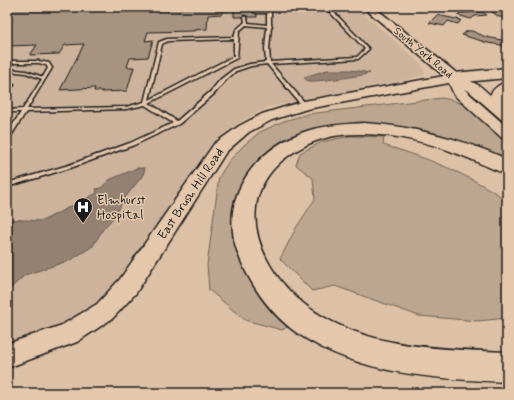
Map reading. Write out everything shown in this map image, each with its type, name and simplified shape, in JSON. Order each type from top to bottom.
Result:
[{"type":"highway","points":[[454,78],[507,73]]},
{"type":"highway","points":[[454,78],[507,80]]},
{"type":"highway","points":[[507,87],[498,95],[507,110]]},
{"type":"highway","points":[[507,167],[475,153],[448,144],[400,132],[352,129],[318,134],[290,146],[274,156],[261,170],[251,186],[245,203],[244,221],[246,241],[251,254],[266,282],[287,308],[312,327],[336,339],[362,349],[397,357],[440,363],[507,367]]},
{"type":"street","name":"South York Road","points":[[368,7],[454,78],[459,92],[507,135]]},
{"type":"street","name":"East Brush Hill Road","points":[[7,356],[68,334],[105,311],[128,286],[220,148],[232,137],[255,122],[280,112],[304,105],[454,78]]},
{"type":"street","points":[[454,78],[475,89],[507,117]]},
{"type":"lane","points":[[7,185],[103,156],[177,123],[212,93],[223,80],[235,70],[250,65],[268,63],[358,58],[367,49],[327,7]]},
{"type":"lane","points":[[256,12],[268,9],[270,26],[266,43],[268,63],[304,105]]},
{"type":"lane","points":[[245,17],[246,24]]},
{"type":"lane","points":[[7,111],[126,108],[146,103],[236,57],[237,31],[246,24],[270,26]]},
{"type":"lane","points":[[146,103],[160,44],[167,40],[236,38]]},
{"type":"lane","points":[[7,62],[39,62],[48,64],[50,68],[7,138]]},
{"type":"lane","points":[[7,70],[20,70],[34,73],[44,79]]},
{"type":"lane","points":[[7,85],[12,85],[7,91]]},
{"type":"lane","points":[[146,103],[177,123]]},
{"type":"shaded area","name":"Elmhurst Hospital","points":[[7,7],[356,7],[422,65],[425,74],[406,80],[268,107],[240,122],[219,138],[202,160],[117,288],[82,312],[41,334],[7,344]]},
{"type":"shaded area","points":[[327,70],[352,70],[370,73],[330,80],[309,81],[304,77]]},
{"type":"shaded area","points":[[442,98],[470,107],[507,143],[507,162],[392,127],[300,136],[239,210],[291,325],[282,330],[245,320],[209,290],[207,265],[219,177],[229,161],[244,145],[260,132],[284,121],[308,114]]},
{"type":"shaded area","points":[[350,136],[384,137],[383,145],[432,161],[477,182],[507,200],[507,318],[478,321],[419,316],[335,286],[312,291],[280,259],[296,228],[315,199],[313,178],[296,165],[300,153],[322,142]]},
{"type":"shaded area","points":[[137,168],[145,168],[143,175],[124,199],[115,216],[103,229],[93,246],[71,260],[25,275],[12,287],[7,288],[7,219],[42,221],[97,193],[96,189],[101,188],[109,180]]},
{"type":"building","points":[[7,8],[256,8],[257,17],[234,17],[234,10],[222,11],[222,14],[208,15],[207,29],[194,31],[148,32],[145,41],[153,40],[148,57],[130,58],[127,67],[134,67],[127,91],[102,92],[103,91],[94,91],[95,88],[60,90],[84,44],[65,45],[59,54],[30,55],[37,45],[7,46]]},
{"type":"building","points":[[491,11],[507,11],[507,17],[499,17]]},
{"type":"building","points":[[483,12],[487,15],[475,16],[471,19],[457,15],[460,14],[459,13]]},
{"type":"building","points":[[437,15],[461,20],[458,24],[448,21],[444,26],[429,23]]},
{"type":"building","points":[[467,31],[472,31],[486,37],[507,41],[507,46],[488,43],[462,35]]},
{"type":"place","name":"Elmhurst Hospital","points":[[83,224]]}]
